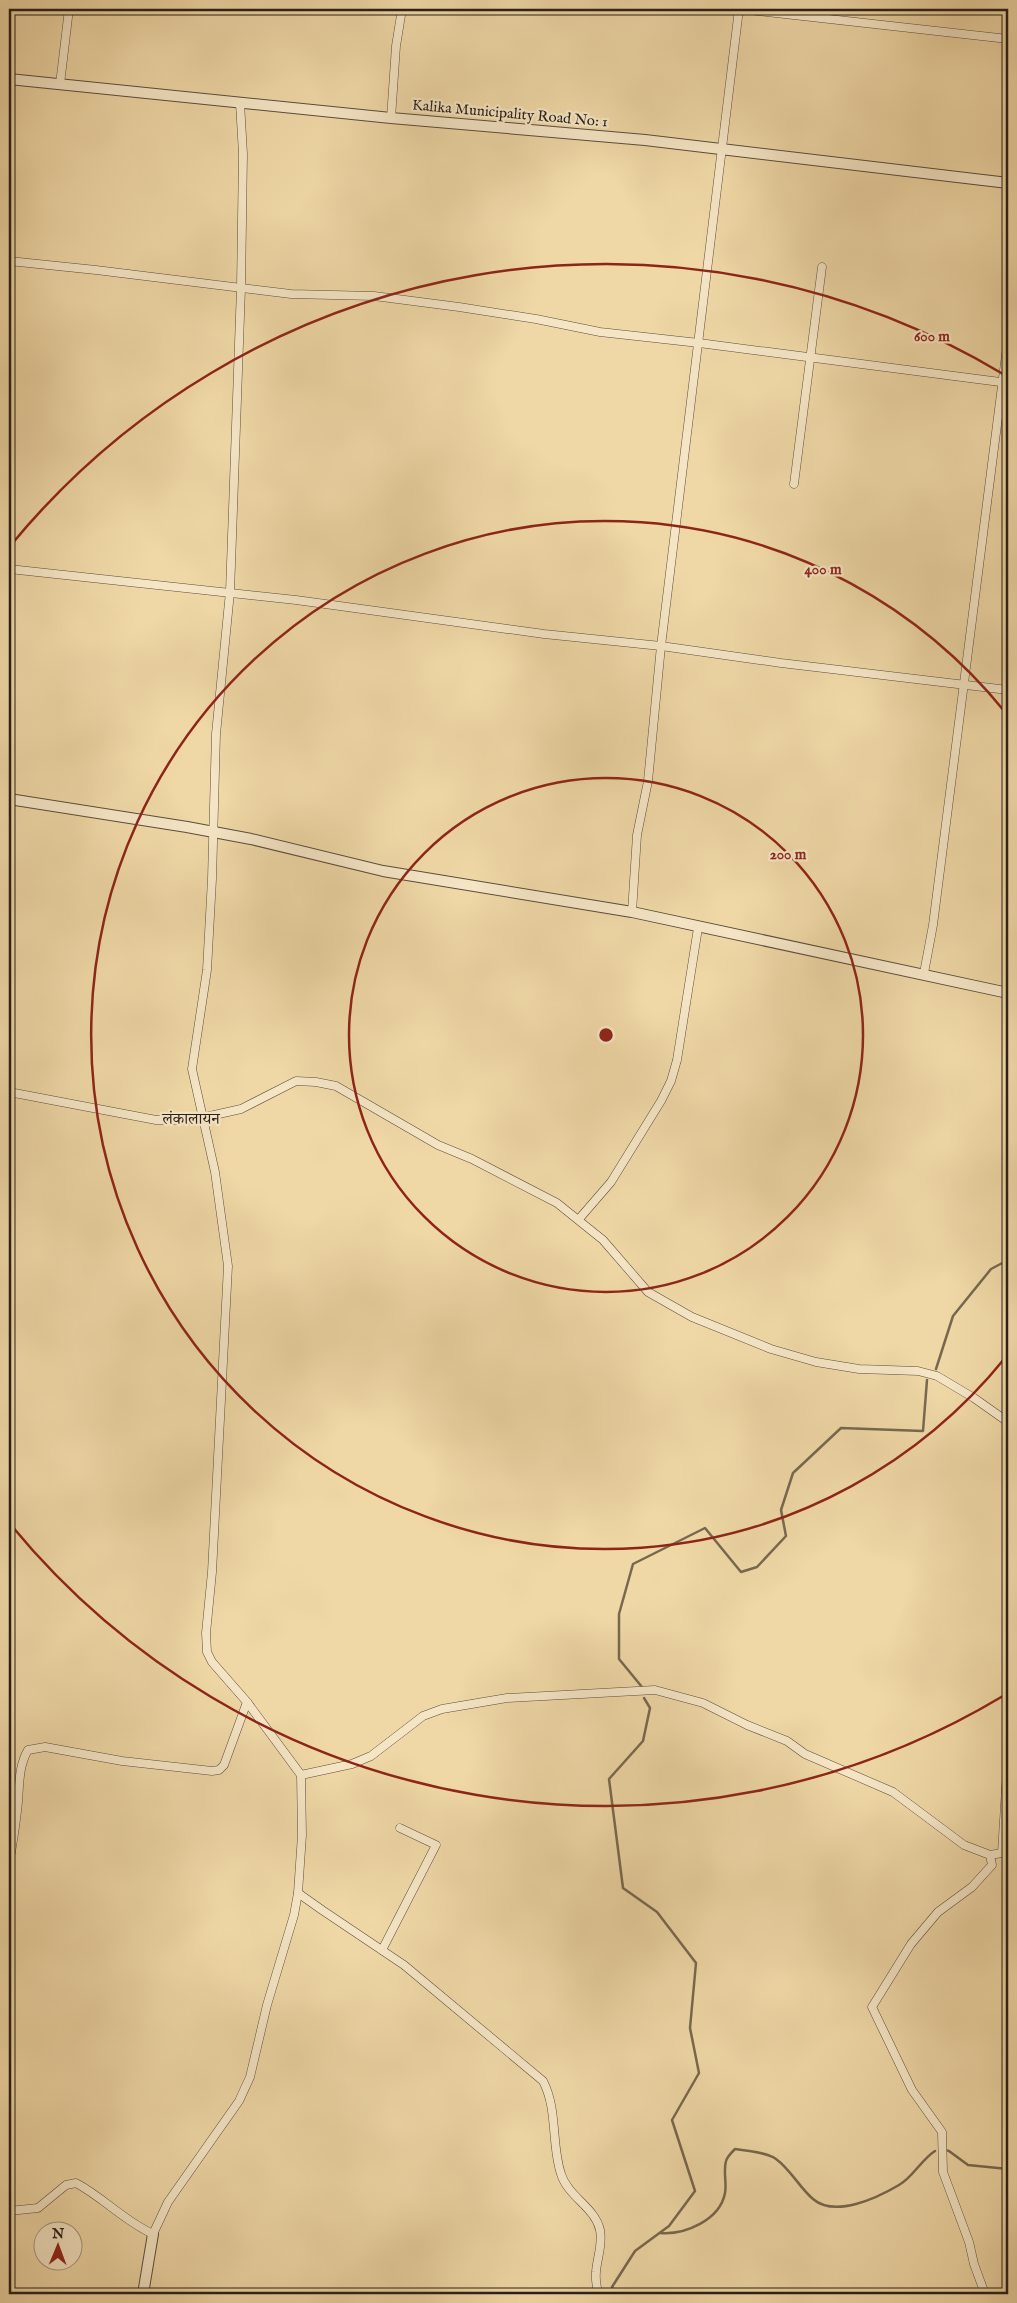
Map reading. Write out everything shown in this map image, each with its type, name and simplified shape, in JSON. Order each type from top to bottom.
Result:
[{"type":"street","points":[[60,84],[69,9]]},
{"type":"street","points":[[391,118],[396,46],[402,9]]},
{"type":"street","points":[[632,912],[637,835],[649,771],[661,646],[721,149],[740,9],[1008,39]]},
{"type":"street","name":"Kalika Municipality Road No: 1","points":[[9,78],[391,118],[645,140],[1008,183]]},
{"type":"street","points":[[142,2294],[153,2234],[168,2202],[239,2101],[250,2077],[267,2005],[294,1915],[298,1892],[302,1835],[302,1775],[248,1702],[212,1662],[207,1652],[206,1633],[212,1572],[228,1266],[215,1172],[205,1118],[192,1069],[206,970],[214,832],[216,734],[230,592],[241,288],[243,154],[240,103]]},
{"type":"street","points":[[9,261],[291,294],[374,296],[536,318],[600,332],[1006,383]]},
{"type":"street","points":[[794,484],[822,267]]},
{"type":"street","points":[[924,973],[933,925],[1006,383],[1008,339]]},
{"type":"street","points":[[9,569],[230,592],[544,634],[661,646],[791,664],[965,683],[1008,690]]},
{"type":"street","points":[[9,798],[251,838],[383,871],[632,912],[698,928],[924,973],[1008,993]]},
{"type":"street","points":[[579,1219],[611,1182],[661,1101],[671,1081],[677,1060],[698,928]]},
{"type":"street","points":[[9,1092],[156,1120],[205,1118],[242,1109],[296,1081],[336,1086],[438,1145],[472,1159],[557,1203],[603,1240],[648,1292],[692,1317],[771,1350],[816,1362],[859,1369],[918,1371],[937,1376],[974,1398],[1008,1422]]},
{"type":"street","points":[[302,1775],[352,1764],[371,1756],[423,1716],[442,1709],[507,1698],[655,1690],[703,1704],[746,1725],[786,1741],[805,1754],[893,1792],[964,1845],[990,1855],[1005,1852],[1008,1756]]},
{"type":"street","points":[[9,1864],[18,1810],[20,1777],[23,1760],[28,1750],[45,1748],[122,1760],[212,1771],[219,1770],[224,1765],[248,1702]]},
{"type":"street","points":[[382,1950],[436,1845],[400,1828]]},
{"type":"street","points":[[985,2294],[974,2264],[969,2242],[943,2172],[942,2132],[912,2090],[872,2007],[911,1944],[938,1912],[972,1887],[992,1865],[990,1855]]},
{"type":"street","points":[[298,1892],[404,1965],[543,2081],[551,2096],[561,2174],[570,2191],[596,2219],[600,2231],[600,2253],[595,2274],[598,2294]]},
{"type":"street","points":[[9,2211],[38,2208],[66,2185],[76,2183],[127,2220],[153,2234]]},
{"type":"waterway","points":[[936,1369],[953,1316],[991,1269],[1008,1260]]},
{"type":"waterway","points":[[642,1687],[619,1659],[619,1614],[633,1564],[705,1528],[741,1572],[757,1567],[786,1536],[781,1510],[793,1473],[841,1428],[923,1431],[927,1380]]},
{"type":"waterway","points":[[616,2294],[612,2287],[635,2251],[669,2226],[695,2191],[672,2120],[699,2073],[690,2028],[696,1963],[657,1912],[623,1888],[609,1779],[643,1741],[650,1708],[644,1698]]},
{"type":"waterway","points":[[660,2233],[670,2233],[690,2228],[700,2224],[716,2211],[722,2203],[725,2193],[726,2161],[735,2149],[757,2152],[776,2159],[813,2199],[833,2207],[856,2204],[890,2190],[904,2182],[935,2151]]},
{"type":"waterway","points":[[945,2150],[968,2165],[1008,2169]]},
{"type":"district","name":"लंकालायन","points":[[191,1118]]}]
